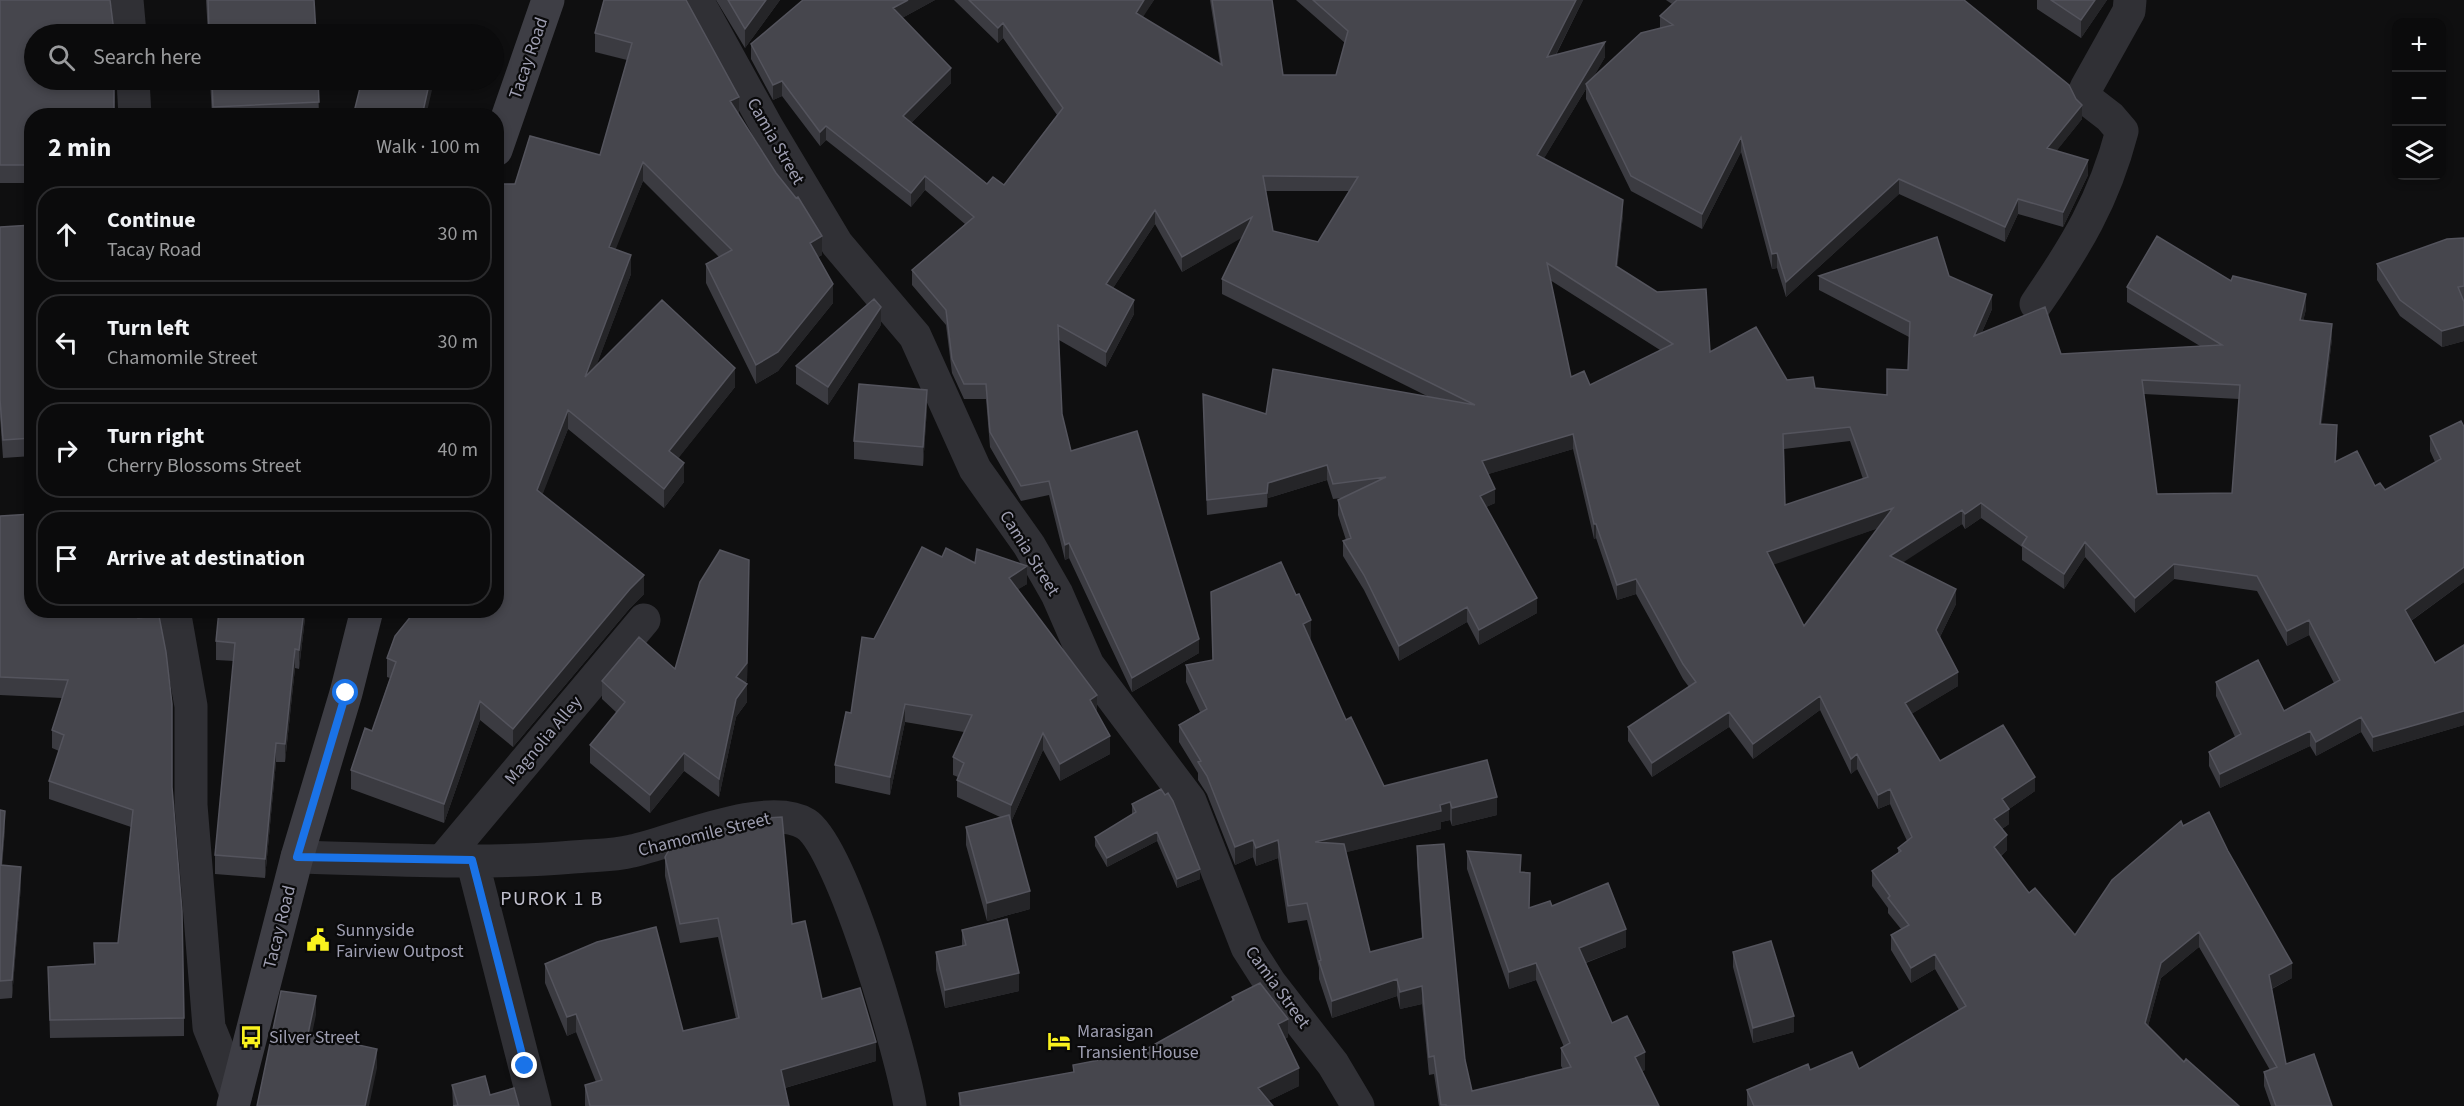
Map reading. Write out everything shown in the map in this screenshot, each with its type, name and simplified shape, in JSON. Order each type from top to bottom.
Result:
[{"type":"main road","name":"Tacay Road","points":[[504,127],[548,0]]},
{"type":"main road","name":"Tacay Road","points":[[234,1100],[297,857],[346,693],[365,618]]},
{"type":"street","points":[[127,0],[129,24]]},
{"type":"street","name":"Camia Street","points":[[697,0],[767,127],[837,244],[915,336],[951,410],[975,469],[1029,544],[1057,594],[1088,665],[1190,801],[1247,947],[1270,983],[1334,1064],[1358,1106]]},
{"type":"street","points":[[2036,304],[2082,234],[2097,205],[2118,147],[2122,131],[2110,117],[2088,100],[2086,88],[2129,11],[2130,0]]},
{"type":"street","points":[[134,90],[135,108]]},
{"type":"street","points":[[175,618],[191,706],[191,805],[209,1028],[234,1100]]},
{"type":"street","name":"Magnolia Alley","points":[[457,860],[644,620]]},
{"type":"street","name":"Chamomile Street","points":[[297,857],[524,861],[631,852],[731,823],[775,815],[794,818],[808,825],[820,837],[851,908],[884,1001],[910,1106]]},
{"type":"street","points":[[457,860],[535,1106]]},
{"type":"building","points":[[0,0],[110,0],[113,24],[24,24],[24,90],[114,90],[114,108],[24,108],[24,165],[0,165]]},
{"type":"building","points":[[208,0],[314,0],[315,24],[209,24]]},
{"type":"building","points":[[604,0],[686,0],[739,97],[730,101],[776,173],[796,198],[798,197],[822,236],[810,243],[833,284],[778,352],[756,365],[706,264],[732,250],[643,162],[609,247],[631,255],[585,377],[662,300],[735,368],[669,451],[684,463],[664,489],[568,410],[537,490],[644,575],[513,729],[480,701],[444,804],[351,770],[365,728],[372,731],[396,662],[387,658],[395,636],[410,618],[504,618],[504,184],[515,184],[530,136],[600,155],[632,43],[595,33]]},
{"type":"building","points":[[728,0],[766,0],[745,29]]},
{"type":"building","points":[[803,0],[908,0],[893,8],[951,68],[903,116],[987,184],[993,177],[1004,185],[1063,108],[1003,23],[998,28],[969,0],[1144,0],[1136,13],[1222,65],[1212,0],[1272,0],[1283,75],[1336,75],[1348,31],[1313,0],[1576,0],[1547,57],[1605,42],[1537,155],[1623,200],[1616,266],[1657,292],[1706,289],[1710,352],[1756,327],[1787,380],[1813,377],[1815,388],[1887,395],[1887,369],[1908,370],[1910,322],[1819,276],[1937,237],[1949,276],[1992,295],[1974,336],[2045,307],[2061,354],[2222,345],[2127,287],[2157,236],[2231,281],[2233,276],[2306,294],[2300,320],[2332,324],[2320,424],[2337,425],[2335,462],[2357,451],[2375,486],[2380,483],[2385,490],[2441,459],[2430,436],[2461,421],[2464,427],[2464,567],[2405,610],[2435,663],[2464,645],[2464,711],[2373,737],[2361,717],[2316,742],[2310,731],[2220,774],[2209,752],[2241,734],[2216,682],[2258,660],[2284,711],[2340,680],[2309,620],[2287,631],[2257,576],[2174,564],[2135,598],[2085,542],[2064,574],[2022,545],[2027,537],[1981,503],[1965,514],[1962,510],[1890,556],[1956,589],[1936,630],[1958,672],[1905,703],[1940,761],[2003,725],[2035,777],[2002,799],[2009,809],[1994,819],[2007,835],[1994,847],[2029,893],[2035,888],[2075,935],[2112,880],[2181,821],[2183,826],[2209,812],[2228,851],[2292,963],[2269,975],[2286,1064],[2314,1054],[2332,1106],[2276,1106],[2264,1072],[2277,1067],[2199,932],[2161,963],[2145,1023],[2184,1062],[2186,1059],[2239,1106],[1754,1106],[1747,1090],[1808,1064],[1810,1070],[1852,1052],[1859,1069],[1966,1006],[1935,954],[1911,968],[1891,935],[1909,925],[1888,898],[1890,896],[1872,871],[1901,851],[1898,848],[1912,837],[1890,789],[1878,795],[1857,754],[1851,759],[1820,696],[1753,744],[1729,712],[1652,763],[1628,727],[1696,682],[1683,664],[1636,579],[1617,585],[1596,524],[1594,524],[1573,434],[1482,461],[1495,489],[1480,496],[1537,598],[1479,630],[1467,607],[1399,646],[1364,575],[1343,541],[1351,538],[1338,500],[1386,477],[1333,484],[1327,465],[1268,483],[1267,493],[1207,500],[1203,394],[1266,414],[1273,369],[1475,405],[1222,279],[1252,217],[1182,257],[1155,210],[1106,284],[1134,300],[1106,352],[1058,325],[1062,414],[1071,451],[1137,431],[1199,639],[1132,678],[1069,543],[1065,545],[1049,481],[1021,486],[990,432],[986,384],[964,384],[952,359],[946,310],[912,270],[974,217],[925,176],[911,193],[826,126],[820,132],[782,81],[773,85],[751,44]],"holes":[[[1263,176],[1358,177],[1318,242],[1273,231]],[[1547,263],[1673,344],[1590,385],[1584,371],[1571,377]],[[2142,380],[2240,385],[2232,493],[2157,494]],[[1850,427],[1868,477],[1785,505],[1783,434]],[[1893,508],[1804,626],[1767,552]]]},
{"type":"building","points":[[1677,0],[1964,0],[2069,85],[2082,105],[2047,148],[2088,160],[2063,212],[2018,199],[2005,227],[1899,179],[1786,282],[1777,253],[1772,254],[1741,137],[1702,214],[1631,176],[1586,84],[1641,33],[1673,25],[1660,16]]},
{"type":"building","points":[[2051,0],[2095,0],[2081,20]]},
{"type":"building","points":[[212,90],[318,90],[319,102],[213,107]]},
{"type":"building","points":[[360,90],[428,90],[424,108],[355,108]]},
{"type":"building","points":[[24,226],[24,439],[3,440],[0,399],[0,227]]},
{"type":"building","points":[[2464,238],[2464,286],[2458,287],[2464,302],[2464,325],[2442,331],[2400,300],[2377,264],[2447,239]]},
{"type":"building","points":[[874,299],[881,307],[828,387],[796,366]]},
{"type":"building","points":[[859,384],[927,390],[923,447],[854,441]]},
{"type":"building","points":[[24,514],[24,618],[159,618],[172,704],[172,787],[182,911],[184,1018],[50,1020],[48,967],[95,964],[94,943],[118,943],[133,810],[49,781],[64,735],[52,730],[68,680],[0,677],[0,516]]},
{"type":"building","points":[[922,547],[942,557],[946,548],[975,563],[977,549],[1027,566],[1009,578],[1097,695],[1090,700],[1110,736],[1060,764],[1043,733],[1011,805],[957,780],[964,763],[953,757],[972,715],[905,704],[890,777],[835,765],[846,712],[851,713],[862,637],[874,639]]},
{"type":"building","points":[[720,550],[749,560],[747,663],[736,677],[747,684],[736,699],[719,779],[684,753],[650,795],[590,745],[625,702],[602,681],[639,637],[675,669],[700,582]]},
{"type":"building","points":[[1281,562],[1296,595],[1299,594],[1311,620],[1303,624],[1346,720],[1351,717],[1384,786],[1487,760],[1497,797],[1452,808],[1450,802],[1440,805],[1441,811],[1315,842],[1344,844],[1370,952],[1423,938],[1417,846],[1444,844],[1465,1060],[1472,1091],[1571,1067],[1561,1048],[1570,1043],[1536,963],[1509,972],[1467,851],[1521,855],[1520,872],[1530,873],[1529,908],[1550,901],[1552,906],[1608,883],[1626,929],[1579,948],[1612,1023],[1627,1016],[1645,1052],[1635,1057],[1659,1106],[1441,1105],[1434,1056],[1429,1057],[1422,986],[1400,992],[1397,979],[1332,1001],[1319,961],[1321,960],[1307,903],[1288,906],[1278,840],[1256,848],[1253,840],[1235,847],[1207,776],[1198,762],[1201,761],[1179,725],[1207,709],[1186,665],[1213,660],[1211,592]]},
{"type":"building","points":[[218,618],[303,618],[299,650],[295,649],[285,744],[276,743],[265,859],[215,855],[235,643],[216,641]]},
{"type":"building","points":[[1161,789],[1165,795],[1168,793],[1173,801],[1200,869],[1177,879],[1157,832],[1107,858],[1095,837],[1136,812],[1132,804]]},
{"type":"building","points":[[0,810],[5,811],[1,865],[21,867],[12,980],[0,981]]},
{"type":"building","points":[[1009,815],[1030,891],[987,903],[966,827]]},
{"type":"building","points":[[782,817],[792,924],[805,921],[822,999],[860,988],[876,1042],[781,1070],[789,1106],[590,1106],[585,1085],[602,1080],[576,1014],[567,1017],[545,964],[597,942],[656,927],[683,1031],[739,1018],[718,918],[680,924],[665,857],[675,839],[732,827],[732,823],[748,819]]},
{"type":"building","points":[[1007,919],[1019,973],[945,990],[936,952],[966,945],[962,930]]},
{"type":"building","points":[[1771,941],[1794,1016],[1753,1028],[1733,952]]},
{"type":"building","points":[[1260,983],[1288,1019],[1278,1024],[1299,1068],[1258,1088],[1273,1106],[961,1106],[959,1093],[1074,1072],[1073,1065],[1141,1052],[1234,1000],[1232,997]]},
{"type":"building","points":[[281,991],[316,996],[308,1034],[377,1049],[365,1106],[257,1106]]},
{"type":"building","points":[[485,1076],[490,1095],[514,1088],[519,1106],[453,1106],[458,1105],[452,1085]]},
{"type":"place","name":"Sunnyside Fairview Outpost","points":[[318,940]]},
{"type":"place","name":"Silver Street","points":[[251,1037]]},
{"type":"place","name":"Marasigan Transient House","points":[[1059,1041]]},
{"type":"district","name":"PUROK 1 B","points":[[552,898]]},
{"type":"route","points":[[346,693],[297,857],[472,860],[525,1066]]}]
